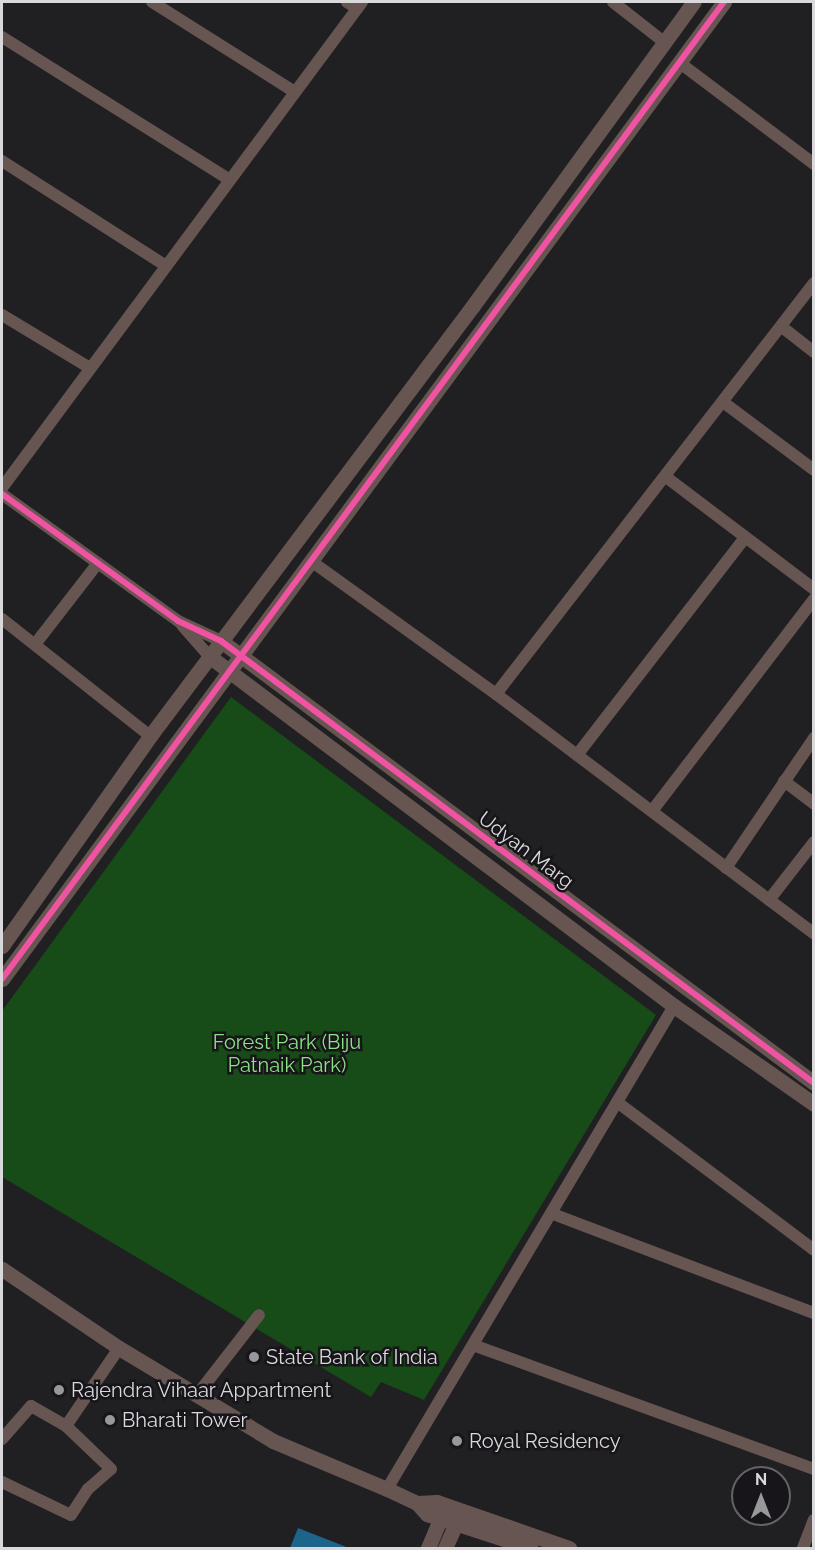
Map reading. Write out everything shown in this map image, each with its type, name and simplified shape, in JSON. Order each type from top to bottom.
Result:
[{"type":"street","points":[[152,2],[295,92]]},
{"type":"street","points":[[613,2],[664,42]]},
{"type":"street","points":[[4,938],[209,656],[472,308],[694,2]]},
{"type":"street","points":[[2,979],[724,2]]},
{"type":"street","points":[[2,488],[295,92],[356,4]]},
{"type":"street","points":[[2,36],[230,180]]},
{"type":"street","points":[[680,63],[813,164]]},
{"type":"street","points":[[2,161],[166,266]]},
{"type":"street","points":[[496,694],[782,327],[813,283]]},
{"type":"street","points":[[2,315],[90,368]]},
{"type":"street","points":[[782,327],[813,352]]},
{"type":"street","points":[[723,402],[813,470]]},
{"type":"street","points":[[666,477],[813,590]]},
{"type":"street","points":[[2,494],[178,621],[221,641]]},
{"type":"street","points":[[577,755],[744,539]]},
{"type":"street","points":[[311,561],[496,694],[813,934]]},
{"type":"street","points":[[36,643],[98,563]]},
{"type":"street","points":[[652,811],[813,599]]},
{"type":"street","points":[[2,619],[36,643],[150,736]]},
{"type":"street","points":[[178,621],[209,656]]},
{"type":"street","name":"Udyan Marg","points":[[221,641],[813,1083]]},
{"type":"street","name":"Udyan Marg","points":[[209,656],[674,1006],[813,1104]]},
{"type":"street","points":[[726,868],[813,738]]},
{"type":"street","points":[[784,781],[813,804]]},
{"type":"street","points":[[769,900],[813,842]]},
{"type":"street","points":[[798,922],[813,929]]},
{"type":"street","points":[[634,976],[646,960]]},
{"type":"street","points":[[387,1489],[554,1214],[674,1006]]},
{"type":"street","points":[[617,1102],[813,1250]]},
{"type":"street","points":[[554,1214],[813,1313]]},
{"type":"street","points":[[2,1269],[119,1348],[273,1441],[417,1503],[569,1548]]},
{"type":"street","points":[[197,1395],[259,1315]]},
{"type":"street","points":[[473,1345],[813,1468]]},
{"type":"street","points":[[66,1426],[119,1348]]},
{"type":"street","points":[[2,1439],[31,1406],[66,1426],[111,1470],[88,1489],[71,1515],[2,1482]]},
{"type":"street","points":[[428,1548],[443,1512]]},
{"type":"street","points":[[445,1548],[459,1517]]},
{"type":"street","points":[[459,1517],[531,1548]]},
{"type":"street","points":[[803,1548],[813,1520]]},
{"type":"green space","name":"Forest Park (Biju Patnaik Park)","points":[[231,697],[656,1015],[424,1400],[381,1382],[371,1397],[2,1177],[2,1011]]},
{"type":"water","points":[[298,1528],[349,1548],[290,1548]]},
{"type":"cycle path","points":[[2,979],[724,2]]},
{"type":"cycle path","points":[[2,494],[178,621],[221,641],[814,1083]]},
{"type":"place","name":"State Bank of India","points":[[254,1357]]},
{"type":"place","name":"Rajendra Vihaar Appartment","points":[[59,1390]]},
{"type":"place","name":"Bharati Tower","points":[[110,1420]]},
{"type":"place","name":"Royal Residency","points":[[457,1441]]}]
